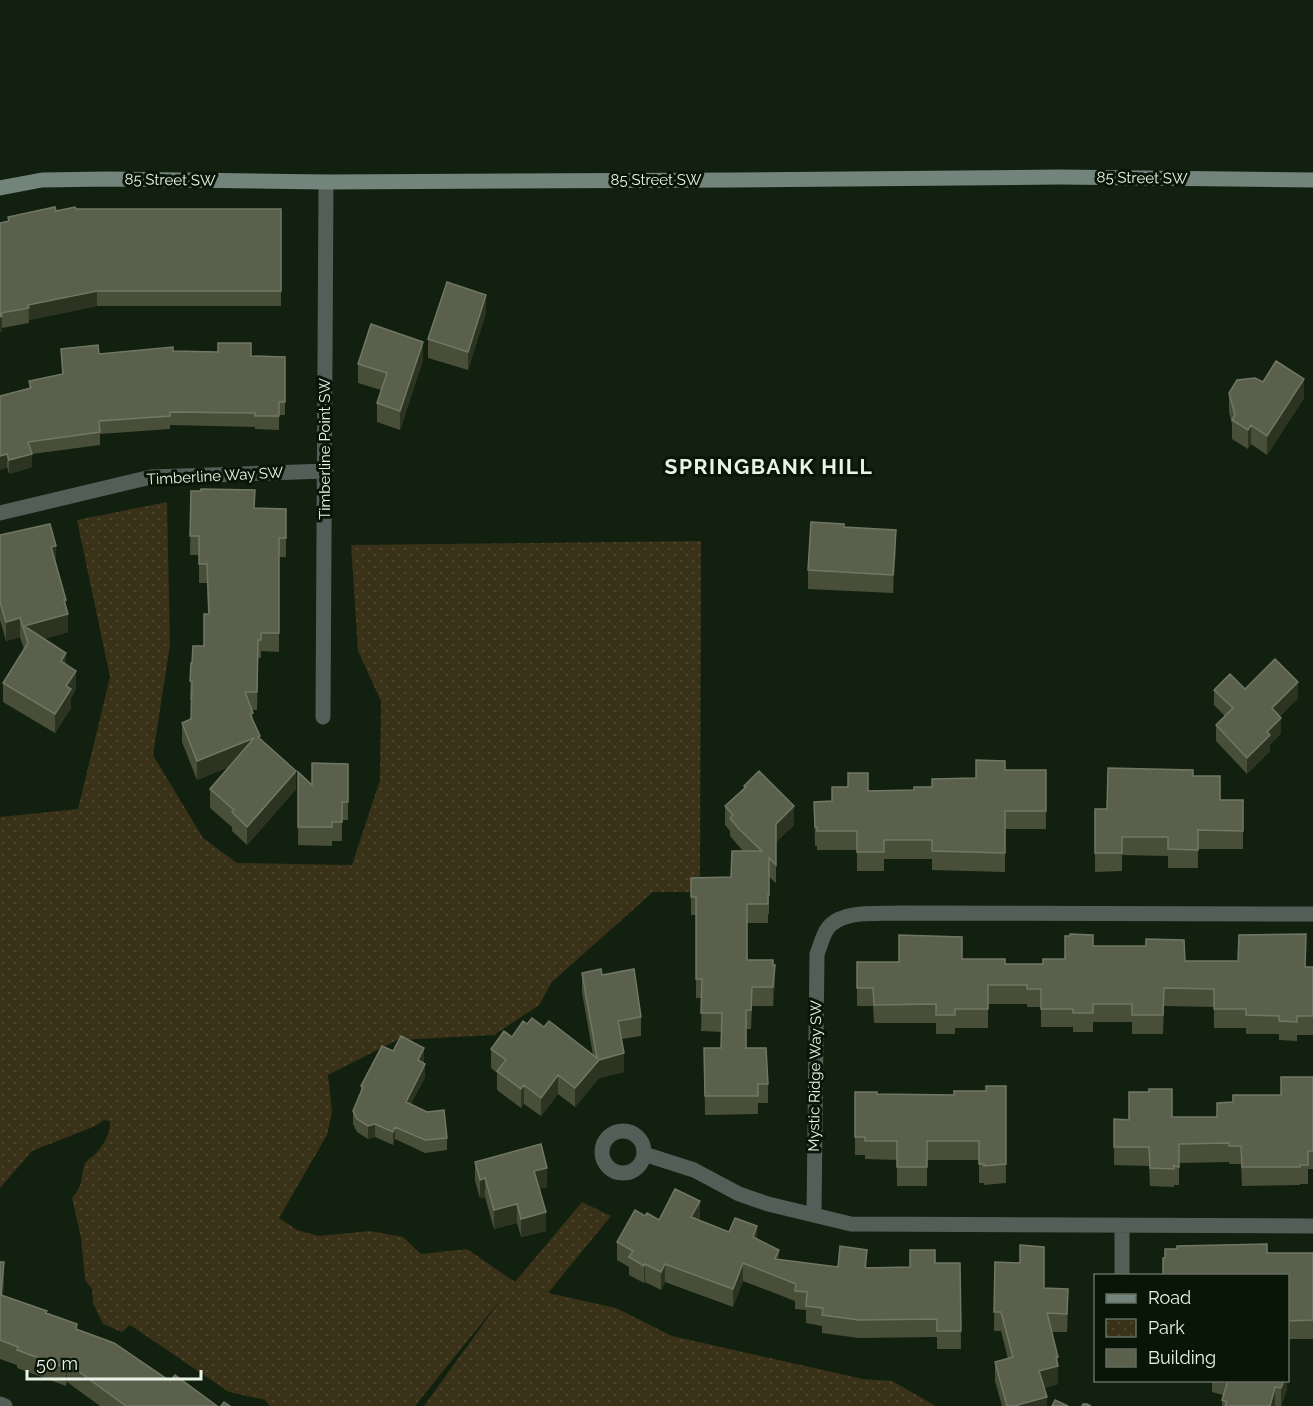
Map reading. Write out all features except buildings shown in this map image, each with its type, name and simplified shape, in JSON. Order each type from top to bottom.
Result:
[{"type":"street","name":"85 Street SW","points":[[0,188],[42,180],[66,179],[326,182],[1060,177],[1313,180]]},
{"type":"street","name":"Timberline Point SW","points":[[323,717],[326,182]]},
{"type":"street","name":"Timberline Way SW","points":[[0,513],[151,477],[326,471]]},
{"type":"street","name":"Mystic Ridge Way SW","points":[[814,1214],[817,954],[827,929],[840,918],[899,913],[1313,914]]},
{"type":"street","points":[[644,1154],[694,1170],[739,1194],[768,1204],[851,1224],[1122,1227],[1313,1226]]},
{"type":"street","points":[[1122,1227],[1122,1274]]},
{"type":"street","points":[[0,1404],[5,1406]]},
{"type":"green space","points":[[167,502],[170,645],[153,755],[203,838],[237,863],[352,865],[380,780],[381,701],[358,651],[351,545],[701,541],[700,892],[653,892],[552,982],[539,1005],[494,1035],[397,1040],[328,1075],[332,1112],[327,1135],[279,1218],[297,1230],[319,1236],[370,1231],[403,1237],[421,1254],[467,1249],[515,1282],[582,1202],[611,1216],[548,1293],[616,1308],[672,1336],[863,1379],[892,1381],[936,1406],[424,1406],[502,1298],[415,1406],[270,1406],[265,1400],[229,1392],[130,1325],[122,1332],[103,1324],[93,1303],[92,1289],[85,1280],[81,1238],[72,1198],[81,1183],[86,1162],[97,1152],[106,1138],[110,1121],[104,1120],[93,1127],[32,1151],[0,1188],[0,817],[78,809],[110,677],[77,520]]},
{"type":"district","name":"SPRINGBANK HILL","points":[[769,466]]}]
